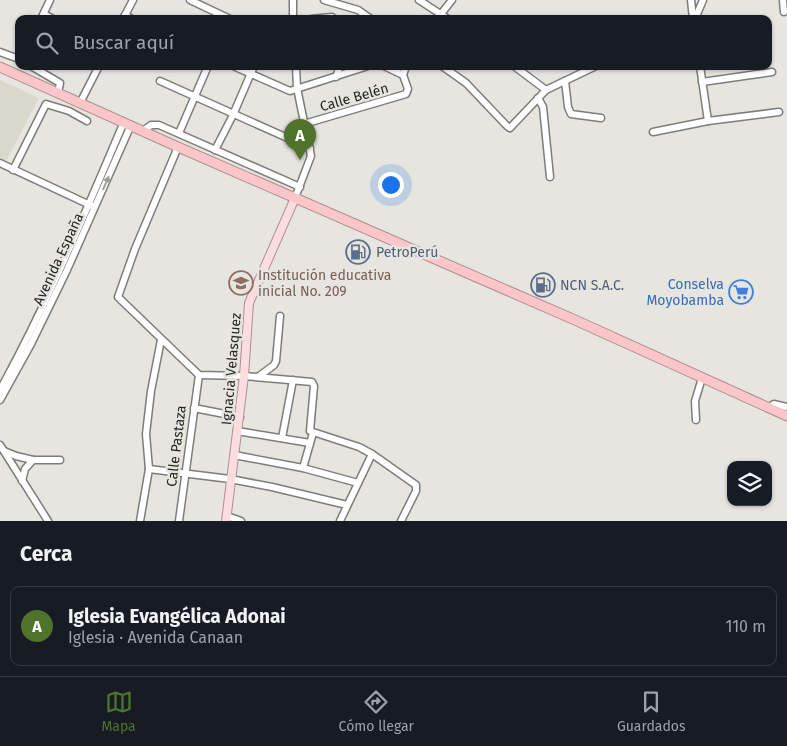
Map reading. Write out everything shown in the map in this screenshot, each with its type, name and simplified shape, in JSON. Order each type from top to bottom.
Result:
[{"type":"highway","points":[[0,67],[787,416]]},
{"type":"main road","name":"Ignacia Velasquez","points":[[227,519],[230,479],[240,417],[249,303],[294,198]]},
{"type":"street","points":[[43,15],[50,0]]},
{"type":"street","points":[[125,15],[133,0]]},
{"type":"street","points":[[190,0],[222,15]]},
{"type":"street","points":[[293,0],[293,15]]},
{"type":"street","points":[[324,0],[358,10],[365,15]]},
{"type":"street","points":[[419,0],[438,15]]},
{"type":"street","points":[[440,15],[452,0]]},
{"type":"street","points":[[693,15],[691,0],[702,0],[696,15]]},
{"type":"street","points":[[783,0],[784,12]]},
{"type":"street","points":[[332,3],[332,15]]},
{"type":"street","points":[[0,52],[15,58]]},
{"type":"street","points":[[38,70],[60,83],[58,93]]},
{"type":"street","points":[[69,111],[96,70]]},
{"type":"street","points":[[178,133],[206,70]]},
{"type":"street","points":[[240,70],[287,91],[355,70]]},
{"type":"street","points":[[216,150],[252,70]]},
{"type":"street","points":[[294,198],[311,156],[296,88],[296,70]]},
{"type":"street","points":[[336,76],[338,70]]},
{"type":"street","points":[[392,70],[402,75],[404,70]]},
{"type":"street","points":[[448,70],[466,83],[507,126],[512,127],[546,90],[588,70]]},
{"type":"street","points":[[522,70],[546,90]]},
{"type":"street","points":[[700,70],[708,121]]},
{"type":"street","points":[[702,82],[772,72]]},
{"type":"street","name":"Calle Belén","points":[[304,124],[403,95],[408,90],[402,75]]},
{"type":"street","points":[[565,81],[568,107],[571,114],[600,118]]},
{"type":"street","points":[[160,82],[310,148]]},
{"type":"street","points":[[538,98],[544,107],[550,177]]},
{"type":"street","points":[[13,170],[45,106],[48,104],[69,111],[87,121]]},
{"type":"street","points":[[653,132],[708,121],[779,112]]},
{"type":"street","name":"Avenida España","points":[[0,400],[31,344],[67,270],[92,206],[128,124]]},
{"type":"street","points":[[142,130],[155,125],[178,133],[300,187]]},
{"type":"street","points":[[178,147],[118,296],[199,375],[258,377],[313,384],[310,429],[313,433],[372,454],[416,485],[416,491],[400,521]]},
{"type":"street","points":[[0,163],[92,206]]},
{"type":"street","name":"Avenida España","points":[[0,390],[26,342],[92,206]]},
{"type":"street","points":[[258,377],[276,363],[280,316]]},
{"type":"street","points":[[140,521],[149,469],[146,434],[151,391],[161,340]]},
{"type":"street","name":"Calle Pastaza","points":[[179,521],[199,375]]},
{"type":"street","points":[[696,420],[695,401],[702,378]]},
{"type":"street","points":[[282,438],[293,380]]},
{"type":"street","points":[[768,408],[774,404],[787,407]]},
{"type":"street","points":[[194,408],[240,417]]},
{"type":"street","points":[[238,431],[310,443]]},
{"type":"street","points":[[303,468],[313,433]]},
{"type":"street","points":[[2,448],[16,456],[33,460],[60,460]]},
{"type":"street","points":[[2,448],[48,521]]},
{"type":"street","points":[[340,521],[372,454]]},
{"type":"street","points":[[234,455],[303,468],[358,483]]},
{"type":"street","points":[[22,481],[25,470],[33,460]]},
{"type":"street","points":[[149,469],[230,479],[347,505]]},
{"type":"street","points":[[227,519],[241,521]]},
{"type":"shaded area","points":[[0,80],[39,98],[6,161],[0,159]]},
{"type":"place","name":"Iglesia Evangélica Adonai","points":[[300,160]]},
{"type":"place","name":"PetroPerú","points":[[358,252]]},
{"type":"place","name":"Institución educativa inicial No. 209","points":[[241,283]]},
{"type":"place","name":"NCN S.A.C.","points":[[543,285]]},
{"type":"place","name":"Conselva Moyobamba","points":[[741,292]]}]
